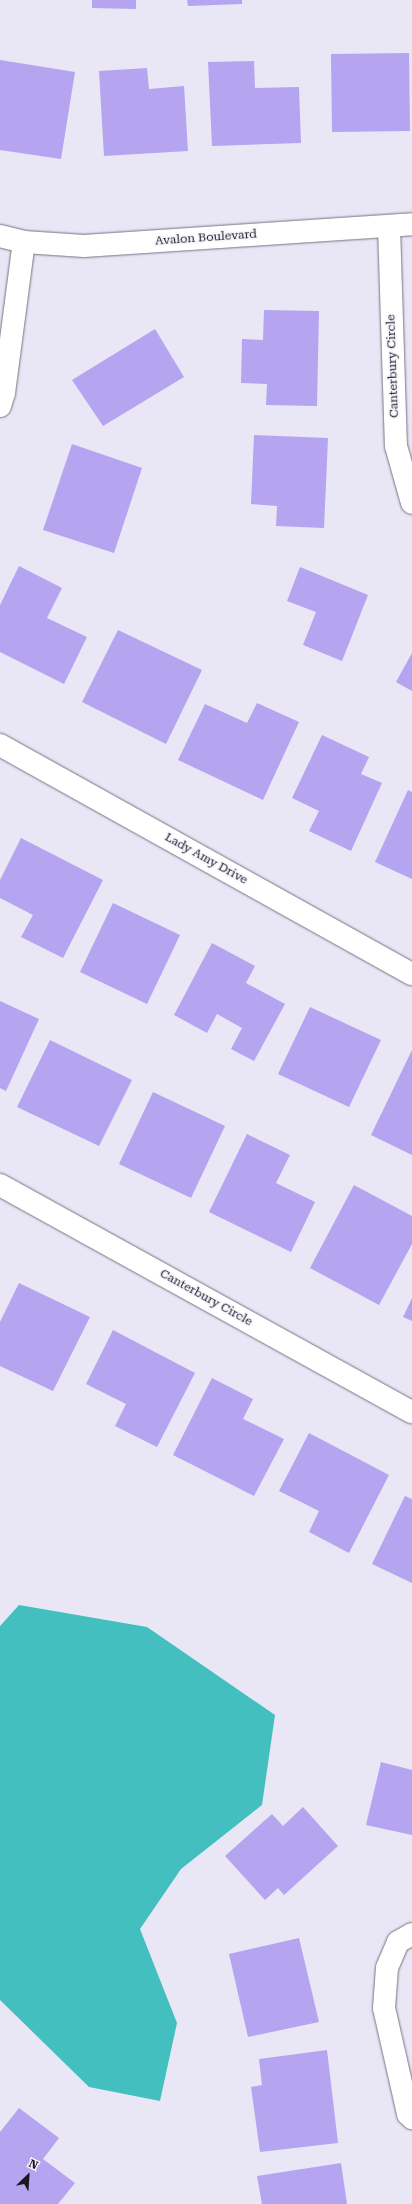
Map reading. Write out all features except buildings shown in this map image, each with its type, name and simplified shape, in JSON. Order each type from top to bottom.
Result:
[{"type":"street","name":"Avalon Boulevard","points":[[0,236],[24,242],[84,246],[412,224]]},
{"type":"street","name":"Canterbury Circle","points":[[389,226],[396,446],[412,504]]},
{"type":"street","points":[[0,406],[4,393],[24,242]]},
{"type":"street","name":"Lady Amy Drive","points":[[0,745],[412,974]]},
{"type":"street","name":"Canterbury Circle","points":[[0,1184],[412,1412]]},
{"type":"street","points":[[412,1934],[398,1942],[386,1968],[384,2008],[408,2114],[412,2118]]},
{"type":"water","points":[[19,1605],[147,1627],[275,1715],[262,1805],[181,1869],[140,1929],[177,2023],[160,2101],[89,2087],[0,2000],[0,1626]]}]
